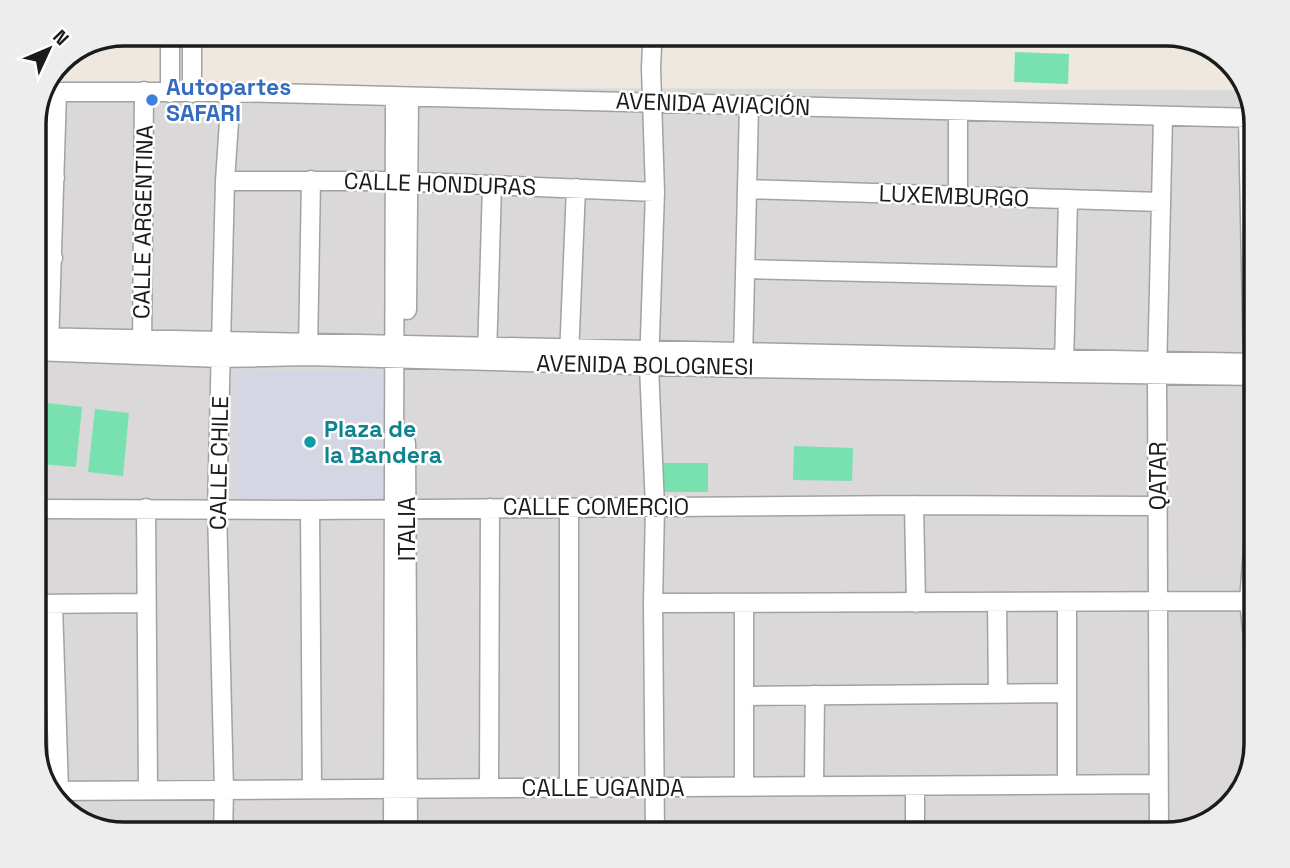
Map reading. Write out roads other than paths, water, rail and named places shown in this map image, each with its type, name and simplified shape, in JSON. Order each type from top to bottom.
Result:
[{"type":"street","points":[[170,46],[170,93]]},
{"type":"street","points":[[192,46],[192,93]]},
{"type":"street","points":[[652,46],[655,192],[650,357],[655,507],[655,822]]},
{"type":"street","name":"CALLE ARGENTINA","points":[[142,346],[144,91]]},
{"type":"street","name":"AVENIDA AVIACIÓN","points":[[53,92],[231,92],[1244,118]]},
{"type":"street","name":"CALLE CHILE","points":[[223,822],[217,509],[225,181],[231,92]]},
{"type":"street","points":[[46,308],[53,258],[55,178],[51,96]]},
{"type":"street","name":"ITALIA","points":[[400,789],[402,98]]},
{"type":"street","points":[[743,359],[750,105]]},
{"type":"street","points":[[958,111],[958,196]]},
{"type":"street","name":"QATAR","points":[[1159,822],[1157,367],[1163,117]]},
{"type":"street","points":[[46,178],[55,178]]},
{"type":"street","points":[[308,349],[311,180]]},
{"type":"street","name":"CALLE HONDURAS","points":[[225,181],[402,182],[655,192]]},
{"type":"street","points":[[487,353],[492,185]]},
{"type":"street","points":[[569,356],[576,188]]},
{"type":"street","name":"LUXEMBURGO","points":[[747,189],[1161,202]]},
{"type":"street","points":[[1064,365],[1068,199]]},
{"type":"street","points":[[46,258],[53,258]]},
{"type":"street","points":[[745,269],[1066,277]]},
{"type":"street","name":"AVENIDA BOLOGNESI","points":[[46,344],[1244,369]]},
{"type":"street","points":[[914,505],[916,603]]},
{"type":"street","name":"CALLE COMERCIO","points":[[46,509],[1158,506]]},
{"type":"street","points":[[569,507],[569,788]]},
{"type":"street","points":[[146,508],[148,790]]},
{"type":"street","points":[[489,788],[490,508]]},
{"type":"street","points":[[310,510],[312,789]]},
{"type":"street","points":[[653,604],[1244,601]]},
{"type":"street","points":[[997,602],[998,694]]},
{"type":"street","points":[[1067,602],[1068,785]]},
{"type":"street","points":[[46,604],[146,603]]},
{"type":"street","points":[[744,603],[744,787]]},
{"type":"street","points":[[53,778],[56,696],[54,604]]},
{"type":"street","points":[[744,696],[1067,694]]},
{"type":"street","points":[[814,786],[815,695]]},
{"type":"street","points":[[46,696],[56,696]]},
{"type":"street","name":"CALLE UGANDA","points":[[61,791],[1159,784]]},
{"type":"street","points":[[915,786],[915,822]]},
{"type":"street","points":[[395,822],[400,789]]},
{"type":"street","points":[[400,789],[406,822]]},
{"type":"place","name":"Autopartes SAFARI","points":[[152,100]]},
{"type":"place","name":"Plaza de la Bandera","points":[[310,442]]}]
